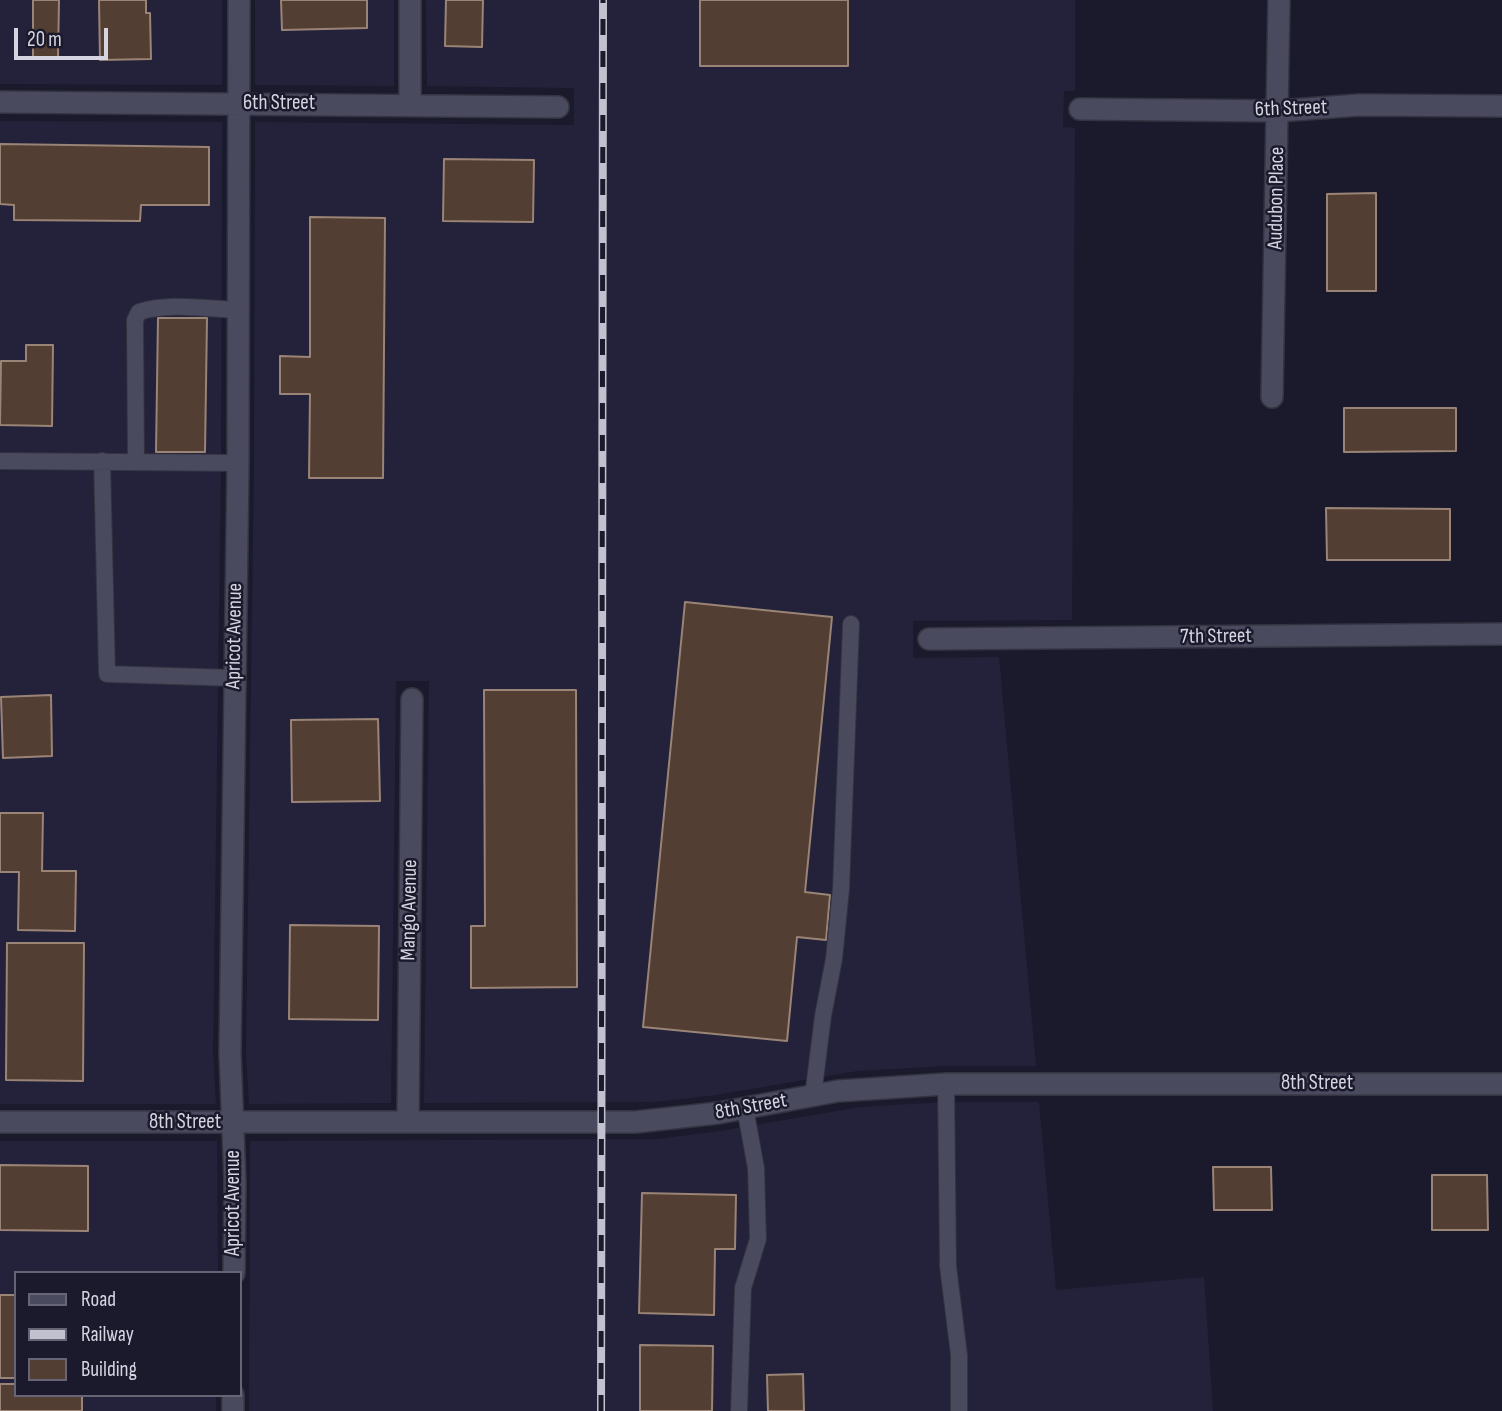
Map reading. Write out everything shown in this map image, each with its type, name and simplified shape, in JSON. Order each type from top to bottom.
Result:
[{"type":"street","name":"Apricot Avenue","points":[[234,1271],[230,1053],[238,463],[239,0]]},
{"type":"street","points":[[410,0],[410,104]]},
{"type":"street","name":"Audubon Place","points":[[1272,397],[1279,0]]},
{"type":"street","name":"6th Street","points":[[0,102],[558,107]]},
{"type":"street","name":"6th Street","points":[[1080,109],[1279,111],[1359,105],[1502,106]]},
{"type":"street","name":"7th Street","points":[[929,639],[1502,634]]},
{"type":"street","name":"Mango Avenue","points":[[408,1121],[412,699]]},
{"type":"street","name":"8th Street","points":[[0,1122],[636,1122],[709,1115],[859,1089],[946,1084],[1502,1084]]},
{"type":"lane","points":[[136,461],[135,320],[139,312],[185,308],[239,310]]},
{"type":"lane","points":[[0,461],[238,463]]},
{"type":"lane","points":[[102,461],[107,674],[235,678]]},
{"type":"lane","points":[[813,1096],[823,1016],[834,959],[841,889],[851,624]]},
{"type":"lane","points":[[946,1084],[948,1266],[959,1355],[960,1411]]},
{"type":"lane","points":[[738,1411],[743,1288],[758,1239],[755,1168],[745,1108]]},
{"type":"shaded area","points":[[0,0],[222,0],[222,85],[0,84]]},
{"type":"shaded area","points":[[255,0],[394,0],[394,86],[255,85]]},
{"type":"shaded area","points":[[426,0],[1075,0],[1075,91],[1064,91],[1063,127],[1075,128],[1072,620],[913,621],[913,658],[999,657],[1036,1066],[945,1066],[857,1071],[716,1095],[655,1102],[424,1103],[429,681],[396,681],[391,1103],[249,1104],[246,1053],[254,463],[255,122],[574,125],[574,88],[427,86]]},
{"type":"shaded area","points":[[0,121],[222,122],[221,463],[213,1053],[216,1104],[0,1104]]},
{"type":"shaded area","points":[[946,1102],[1039,1102],[1056,1290],[1204,1277],[1213,1411],[249,1411],[250,1141],[657,1139],[860,1107]]},
{"type":"shaded area","points":[[0,1141],[217,1141],[218,1271],[14,1271],[14,1397],[216,1397],[216,1411],[0,1411]]},
{"type":"building","points":[[33,0],[59,0],[58,58],[33,58]]},
{"type":"building","points":[[99,0],[146,0],[146,13],[150,13],[151,59],[100,60]]},
{"type":"building","points":[[281,0],[367,0],[367,28],[282,30]]},
{"type":"building","points":[[446,0],[483,0],[482,47],[445,46]]},
{"type":"building","points":[[700,0],[848,0],[848,66],[700,66]]},
{"type":"building","points":[[0,144],[209,147],[209,205],[141,205],[140,221],[14,220],[14,205],[0,204]]},
{"type":"building","points":[[444,159],[534,160],[533,222],[443,221]]},
{"type":"building","points":[[1376,193],[1376,291],[1327,291],[1327,194]]},
{"type":"building","points":[[310,217],[385,218],[383,478],[309,478],[310,394],[280,394],[280,356],[310,357]]},
{"type":"building","points":[[158,318],[207,318],[205,452],[156,452]]},
{"type":"building","points":[[26,345],[53,345],[52,426],[0,425],[1,361],[26,361]]},
{"type":"building","points":[[1344,408],[1456,408],[1456,451],[1344,452]]},
{"type":"building","points":[[1326,508],[1450,509],[1450,560],[1327,560]]},
{"type":"building","points":[[685,602],[832,617],[805,892],[830,895],[826,940],[797,937],[787,1041],[643,1027]]},
{"type":"building","points":[[484,690],[576,690],[577,987],[471,988],[471,926],[485,926]]},
{"type":"building","points":[[51,695],[52,756],[3,758],[1,697]]},
{"type":"building","points":[[378,719],[380,801],[292,802],[291,720]]},
{"type":"building","points":[[0,813],[43,813],[42,871],[76,871],[75,931],[18,930],[19,872],[0,872]]},
{"type":"building","points":[[290,925],[379,926],[378,1020],[289,1019]]},
{"type":"building","points":[[7,943],[84,943],[83,1081],[6,1080]]},
{"type":"building","points":[[0,1165],[88,1166],[88,1231],[0,1230]]},
{"type":"building","points":[[1213,1167],[1271,1167],[1272,1210],[1214,1210]]},
{"type":"building","points":[[1432,1175],[1487,1175],[1488,1230],[1432,1230]]},
{"type":"building","points":[[642,1193],[736,1195],[735,1249],[715,1249],[714,1315],[639,1313]]},
{"type":"building","points":[[0,1295],[14,1295],[14,1378],[0,1378]]},
{"type":"building","points":[[640,1345],[713,1346],[712,1411],[640,1411]]},
{"type":"building","points":[[803,1374],[804,1411],[768,1411],[767,1375]]},
{"type":"building","points":[[0,1384],[14,1384],[14,1397],[82,1397],[82,1411],[0,1411]]},
{"type":"railway","points":[[601,1411],[603,0]]}]
